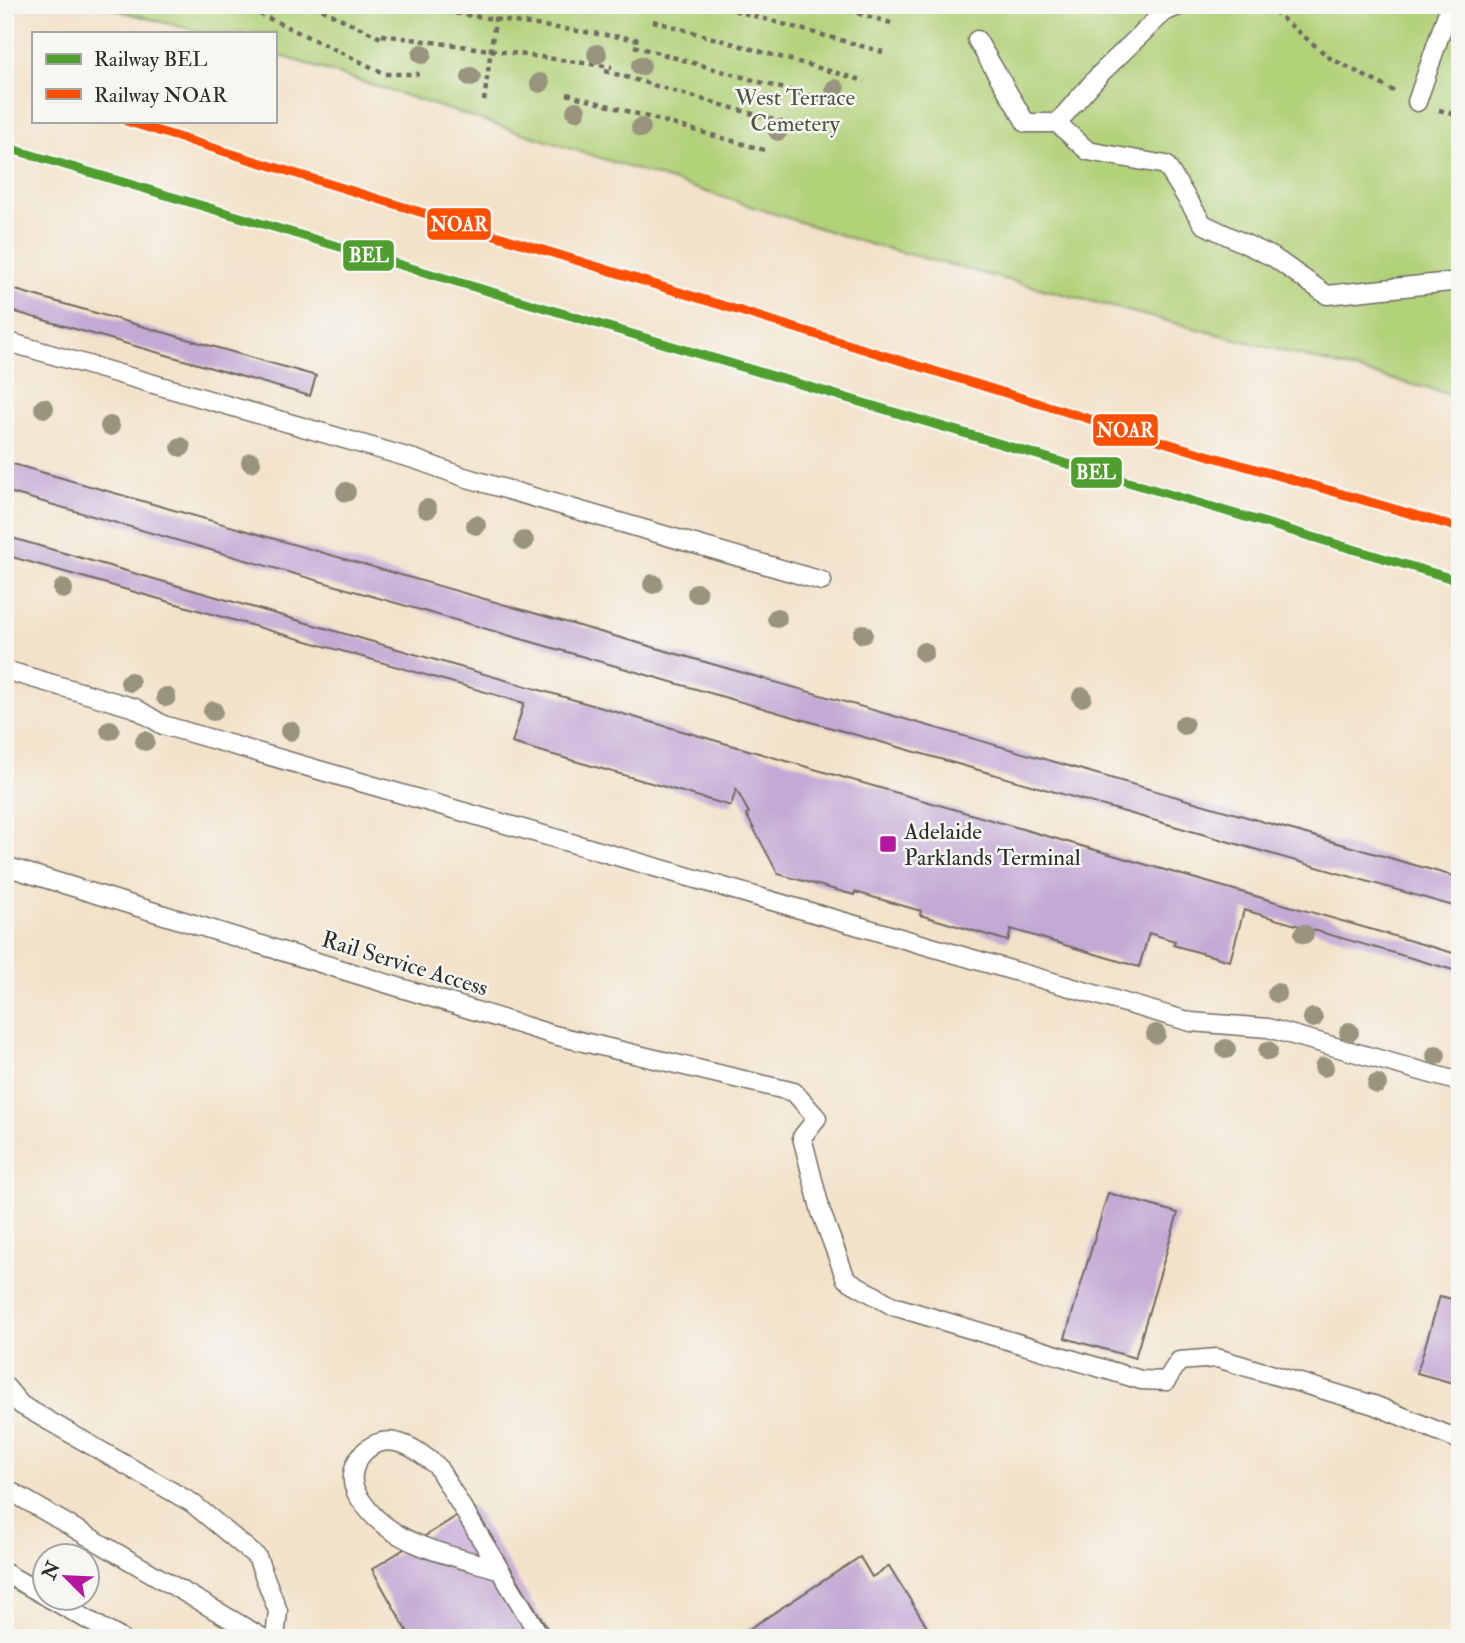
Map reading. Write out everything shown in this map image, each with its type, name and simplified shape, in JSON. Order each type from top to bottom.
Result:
[{"type":"lane","points":[[1057,123],[1101,73],[1164,12],[1181,5]]},
{"type":"lane","points":[[1417,102],[1450,5]]},
{"type":"lane","points":[[977,40],[1026,123],[1057,123],[1088,151],[1166,165],[1203,224],[1273,257],[1328,295],[1460,281]]},
{"type":"lane","points":[[5,341],[822,581]]},
{"type":"lane","points":[[5,670],[135,708],[163,725],[1191,1022],[1268,1028],[1460,1082]]},
{"type":"lane","name":"Rail Service Access","points":[[5,866],[554,1035],[794,1092],[817,1118],[803,1137],[821,1212],[846,1279],[893,1306],[1140,1380],[1166,1381],[1179,1361],[1217,1358],[1374,1405],[1460,1440]]},
{"type":"lane","points":[[5,1386],[21,1405],[192,1503],[257,1557],[278,1611],[275,1638]]},
{"type":"lane","points":[[498,1569],[461,1559],[405,1538],[378,1520],[355,1489],[354,1468],[361,1454],[378,1442],[394,1441],[414,1448],[437,1466],[541,1638]]},
{"type":"lane","points":[[5,1488],[263,1638]]},
{"type":"lane","points":[[5,1573],[32,1588]]},
{"type":"lane","points":[[74,1612],[120,1638]]},
{"type":"path","points":[[241,5],[386,74],[419,74]]},
{"type":"path","points":[[313,5],[384,38],[612,67]]},
{"type":"path","points":[[396,5],[641,40]]},
{"type":"path","points":[[484,101],[497,5]]},
{"type":"path","points":[[625,5],[659,10]]},
{"type":"path","points":[[715,5],[883,52]]},
{"type":"path","points":[[829,5],[891,23]]},
{"type":"path","points":[[1266,5],[1330,58],[1378,85],[1417,102],[1460,116]]},
{"type":"path","points":[[653,21],[865,81]]},
{"type":"path","points":[[635,46],[844,106]]},
{"type":"path","points":[[605,71],[812,131]]},
{"type":"path","points":[[567,94],[768,151]]},
{"type":"green space","name":"West Terrace Cemetery","points":[[97,5],[1460,5],[1460,397],[869,244],[276,54],[276,32],[200,32]]},
{"type":"building","points":[[5,287],[316,376],[310,396],[5,309]]},
{"type":"building","points":[[6,462],[1460,878],[1460,908],[5,491]]},
{"type":"building","points":[[5,536],[1460,955],[1460,972],[1244,910],[1230,961],[1173,945],[1175,941],[1149,933],[1139,967],[1011,929],[1008,941],[920,915],[921,911],[778,874],[746,814],[749,813],[736,789],[731,806],[512,743],[524,703],[5,555]]},
{"type":"building","points":[[1108,1193],[1178,1213],[1135,1358],[1065,1338]]},
{"type":"building","points":[[1440,1296],[1460,1301],[1460,1385],[1417,1373]]},
{"type":"building","points":[[473,1506],[553,1638],[411,1638],[372,1569]]},
{"type":"building","points":[[860,1557],[872,1577],[889,1566],[934,1638],[735,1638]]},
{"type":"rail line","name":"NOAR","points":[[129,122],[1193,451],[1460,528]]},
{"type":"rail line","name":"BEL","points":[[5,147],[1460,581]]},
{"type":"place","name":"Adelaide Parklands Terminal","points":[[888,844]]}]
